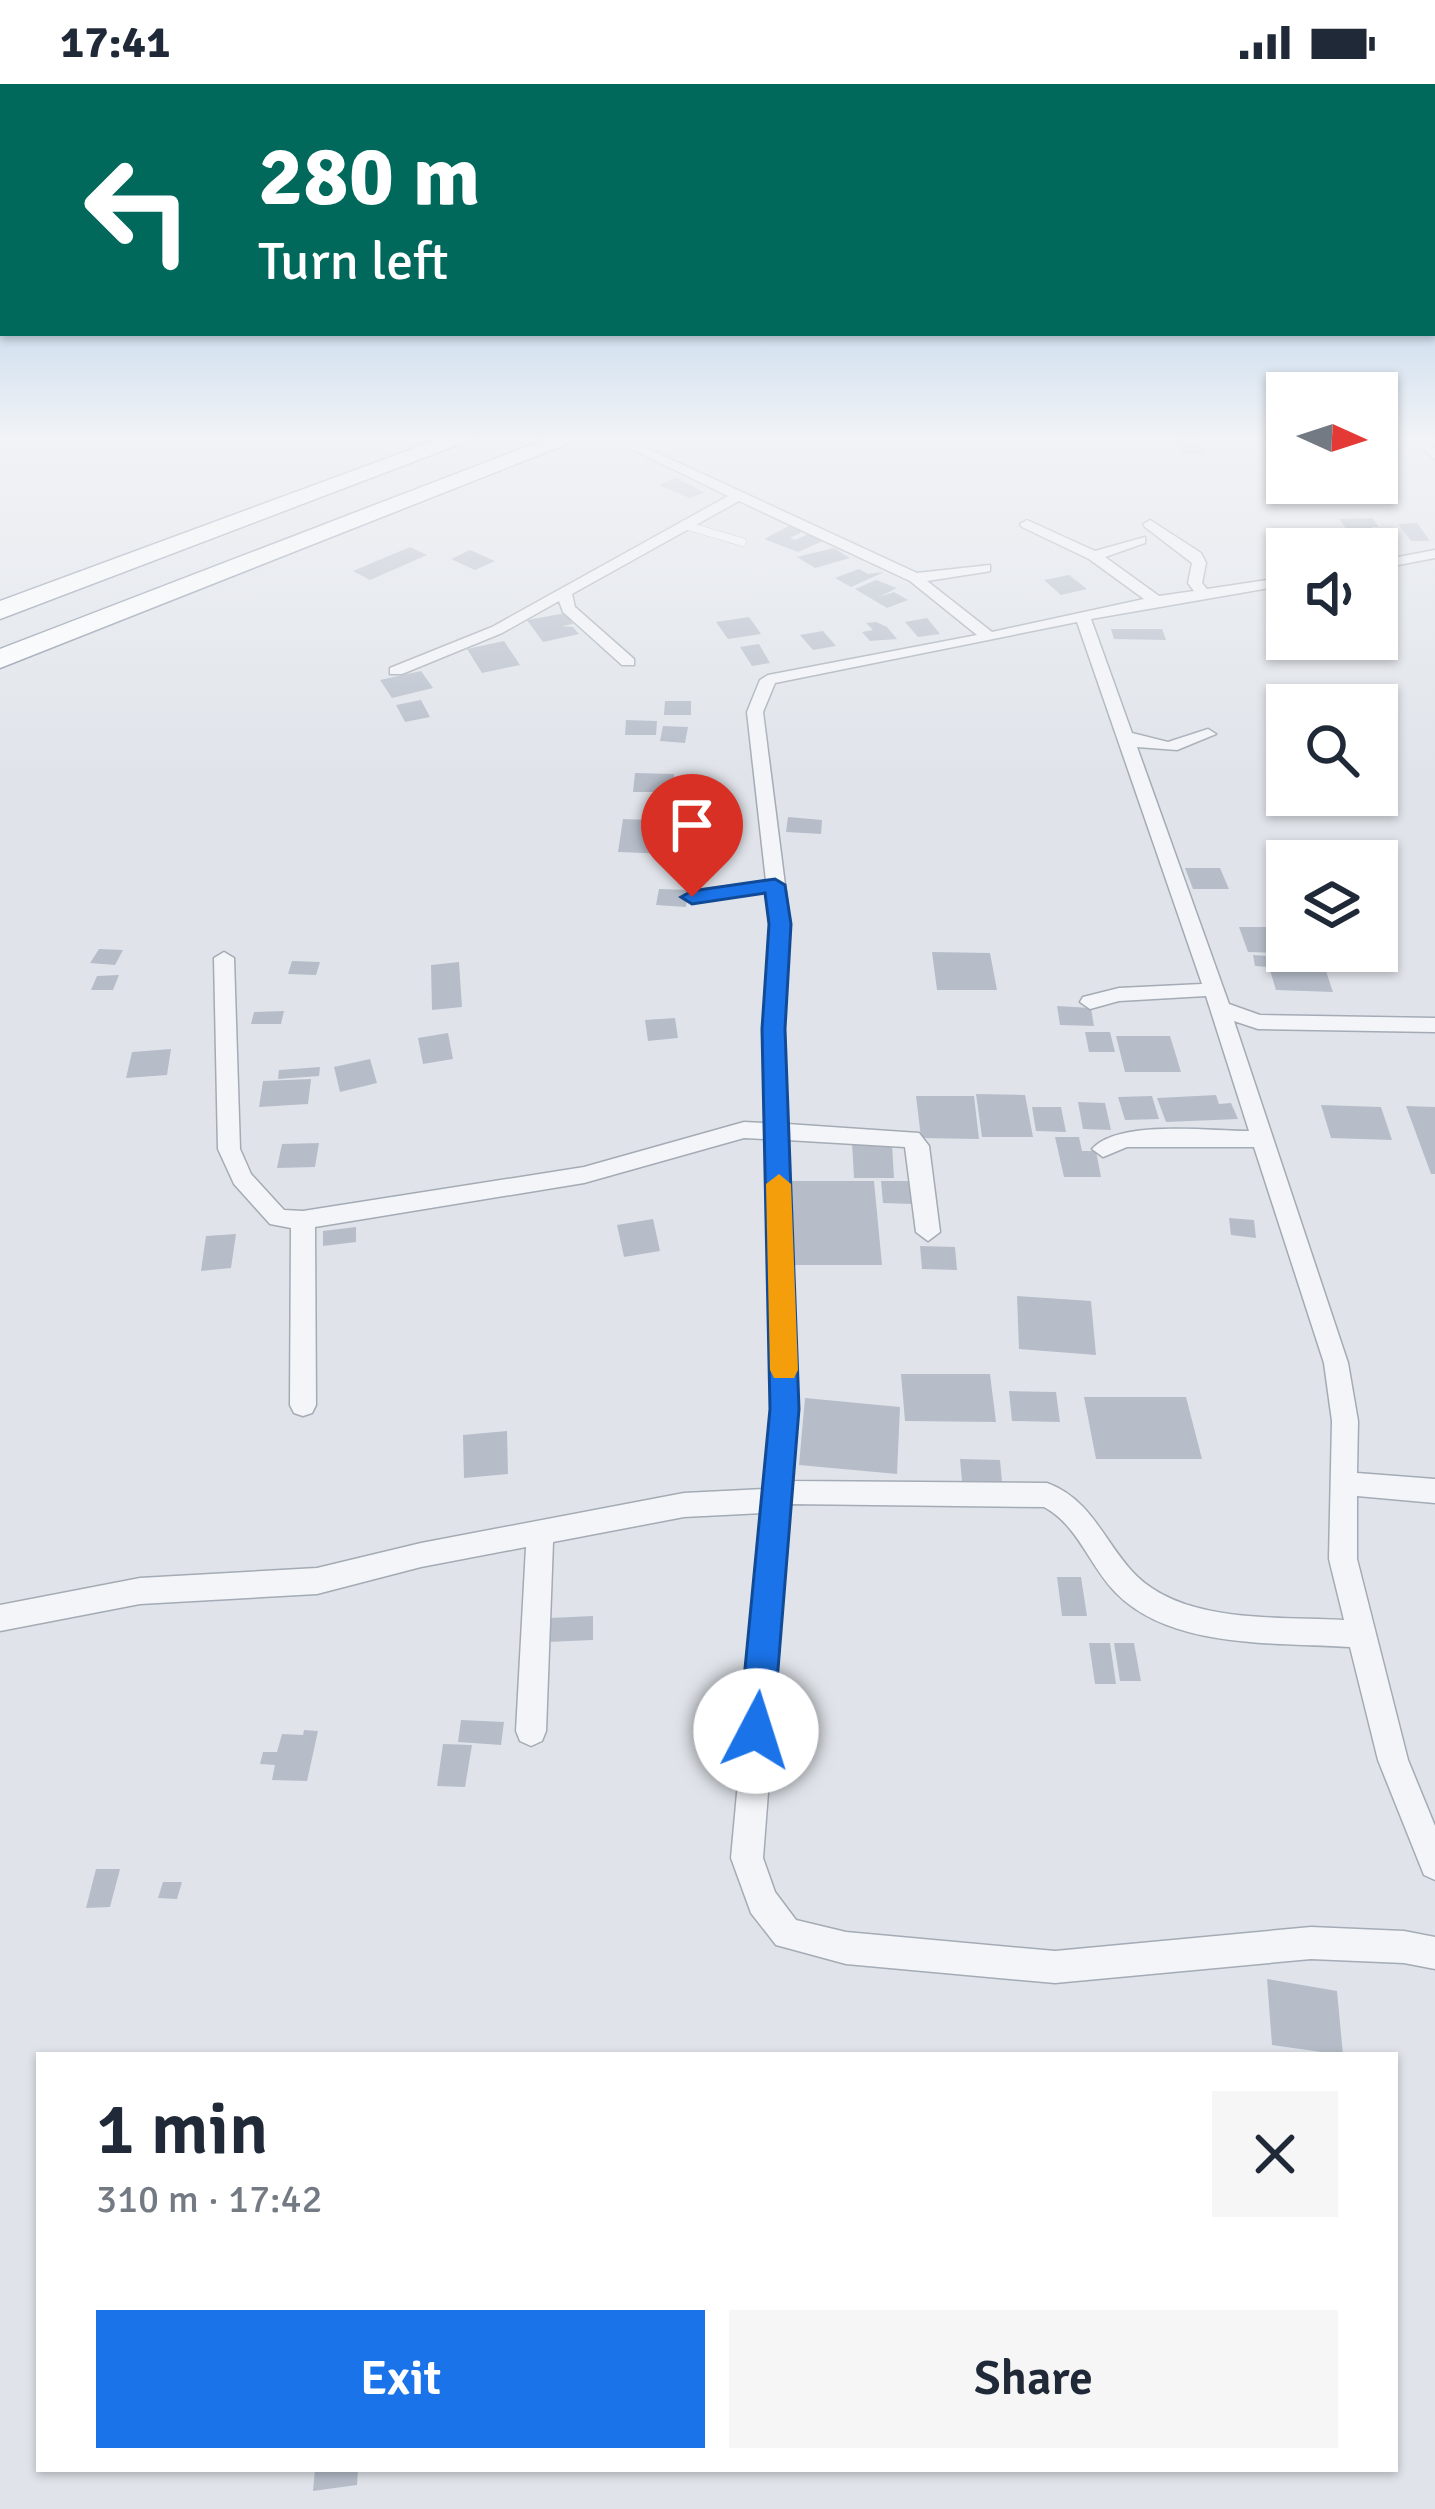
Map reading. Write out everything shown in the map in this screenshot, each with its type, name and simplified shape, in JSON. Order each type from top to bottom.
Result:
[{"type":"highway","points":[[0,611],[160,551]]},
{"type":"highway","points":[[0,659],[278,551]]},
{"type":"street","points":[[396,671],[497,630],[638,551]]},
{"type":"street","points":[[858,551],[915,578],[989,637]]},
{"type":"street","points":[[1084,551],[1156,601]]},
{"type":"street","points":[[1094,556],[1108,551]]},
{"type":"street","points":[[1189,551],[1199,563],[1195,583],[1204,594]]},
{"type":"street","points":[[1398,561],[1435,554]]},
{"type":"street","points":[[915,578],[986,568]]},
{"type":"street","points":[[1266,584],[1156,601],[768,680],[755,712],[780,924],[773,1029],[785,1409],[747,1858],[762,1902],[787,1934],[846,1948],[1055,1967],[1311,1943],[1435,1953]]},
{"type":"street","points":[[566,594],[568,608],[628,662]]},
{"type":"street","points":[[1083,617],[1336,1363],[1345,1421],[1343,1559],[1393,1760],[1435,1864]]},
{"type":"street","points":[[1127,737],[1166,749],[1183,747],[1208,734]]},
{"type":"street","points":[[692,897],[775,885]]},
{"type":"street","points":[[224,958],[230,1149],[242,1178],[278,1217],[303,1220],[584,1175],[744,1130],[911,1138],[918,1146],[928,1232]]},
{"type":"street","points":[[1090,1002],[1102,997],[1216,998],[1258,1022],[1435,1024]]},
{"type":"street","points":[[1103,1149],[1124,1139],[1260,1139]]},
{"type":"street","points":[[303,1220],[303,1405]]},
{"type":"street","points":[[1344,1483],[1435,1491]]},
{"type":"street","points":[[0,1618],[140,1591],[316,1582],[684,1505],[778,1496],[1047,1495],[1067,1503],[1129,1588],[1156,1609],[1214,1621],[1362,1634]]},
{"type":"street","points":[[531,1731],[540,1533]]},
{"type":"building","points":[[400,551],[427,555],[370,580],[353,571]]},
{"type":"building","points":[[473,551],[495,561],[475,570],[451,559]]},
{"type":"building","points":[[839,551],[850,558],[815,568],[797,557]]},
{"type":"building","points":[[859,569],[868,574],[884,572],[851,587],[835,578]]},
{"type":"building","points":[[1069,575],[1087,589],[1061,595],[1044,580]]},
{"type":"building","points":[[876,580],[897,588],[879,597],[894,592],[908,600],[887,608],[855,589]]},
{"type":"building","points":[[566,613],[573,624],[562,626],[573,627],[579,634],[543,642],[527,620]]},
{"type":"building","points":[[749,617],[761,634],[728,639],[716,622]]},
{"type":"building","points":[[927,618],[940,634],[918,637],[905,622]]},
{"type":"building","points":[[876,622],[897,639],[870,641],[862,632],[873,630],[866,623]]},
{"type":"building","points":[[1111,629],[1162,629],[1166,640],[1114,639]]},
{"type":"building","points":[[823,631],[836,646],[813,650],[800,635]]},
{"type":"building","points":[[504,641],[520,665],[482,673],[467,649]]},
{"type":"building","points":[[759,644],[770,663],[752,666],[740,647]]},
{"type":"building","points":[[421,671],[433,688],[392,698],[380,680]]},
{"type":"building","points":[[421,700],[430,717],[405,722],[396,705]]},
{"type":"building","points":[[665,701],[691,701],[691,715],[664,715]]},
{"type":"building","points":[[626,720],[657,721],[656,735],[625,735]]},
{"type":"building","points":[[663,726],[688,727],[685,743],[660,741]]},
{"type":"building","points":[[635,773],[674,774],[673,792],[633,792]]},
{"type":"building","points":[[788,817],[822,820],[821,834],[786,832]]},
{"type":"building","points":[[623,819],[673,821],[670,854],[618,852]]},
{"type":"building","points":[[1185,868],[1220,868],[1229,889],[1193,889]]},
{"type":"building","points":[[659,889],[688,890],[686,907],[656,905]]},
{"type":"building","points":[[1239,927],[1266,927],[1266,953],[1248,952]]},
{"type":"building","points":[[99,949],[123,950],[115,965],[90,963]]},
{"type":"building","points":[[932,952],[990,953],[997,990],[937,990]]},
{"type":"building","points":[[1253,955],[1266,956],[1266,967],[1255,966]]},
{"type":"building","points":[[292,961],[320,962],[316,975],[288,974]]},
{"type":"building","points":[[459,962],[462,1007],[432,1010],[431,965]]},
{"type":"building","points":[[1271,972],[1326,972],[1333,992],[1276,990]]},
{"type":"building","points":[[119,975],[113,990],[91,990],[97,976]]},
{"type":"building","points":[[1057,1006],[1091,1008],[1094,1026],[1060,1025]]},
{"type":"building","points":[[284,1011],[281,1024],[251,1024],[254,1012]]},
{"type":"building","points":[[675,1018],[678,1038],[648,1041],[645,1020]]},
{"type":"building","points":[[1085,1032],[1110,1032],[1115,1052],[1089,1052]]},
{"type":"building","points":[[448,1033],[453,1059],[423,1064],[418,1038]]},
{"type":"building","points":[[1116,1036],[1170,1036],[1181,1072],[1125,1072]]},
{"type":"building","points":[[171,1049],[167,1075],[126,1078],[132,1052]]},
{"type":"building","points":[[370,1059],[377,1083],[340,1092],[334,1067]]},
{"type":"building","points":[[320,1067],[319,1076],[278,1079],[279,1070]]},
{"type":"building","points":[[311,1079],[308,1104],[259,1107],[263,1081]]},
{"type":"building","points":[[976,1094],[1025,1095],[1033,1137],[982,1137]]},
{"type":"building","points":[[1216,1095],[1219,1104],[1231,1103],[1238,1119],[1166,1122],[1157,1098]]},
{"type":"building","points":[[916,1096],[974,1096],[979,1139],[921,1138]]},
{"type":"building","points":[[1152,1096],[1159,1119],[1125,1120],[1118,1097]]},
{"type":"building","points":[[1078,1102],[1105,1103],[1111,1130],[1083,1129]]},
{"type":"building","points":[[1321,1105],[1381,1107],[1392,1140],[1331,1138]]},
{"type":"building","points":[[1406,1106],[1435,1107],[1435,1174],[1431,1174]]},
{"type":"building","points":[[1032,1107],[1061,1107],[1066,1132],[1036,1131]]},
{"type":"building","points":[[1055,1137],[1079,1137],[1082,1151],[1096,1151],[1101,1177],[1064,1177]]},
{"type":"building","points":[[319,1143],[315,1167],[277,1168],[282,1144]]},
{"type":"building","points":[[852,1143],[892,1144],[894,1178],[854,1178]]},
{"type":"building","points":[[789,1181],[874,1181],[882,1265],[792,1265]]},
{"type":"building","points":[[881,1181],[910,1181],[912,1204],[883,1203]]},
{"type":"building","points":[[1229,1218],[1254,1220],[1256,1238],[1231,1235]]},
{"type":"building","points":[[653,1219],[660,1251],[624,1257],[617,1225]]},
{"type":"building","points":[[356,1227],[356,1242],[323,1246],[323,1231]]},
{"type":"building","points":[[236,1234],[231,1268],[201,1271],[206,1236]]},
{"type":"building","points":[[920,1246],[955,1247],[957,1270],[922,1269]]},
{"type":"building","points":[[1017,1296],[1091,1301],[1096,1355],[1019,1349]]},
{"type":"building","points":[[901,1374],[990,1374],[996,1422],[905,1421]]},
{"type":"building","points":[[1009,1391],[1056,1392],[1060,1422],[1012,1421]]},
{"type":"building","points":[[1084,1397],[1186,1397],[1202,1459],[1096,1459]]},
{"type":"building","points":[[805,1398],[900,1407],[897,1474],[799,1465]]},
{"type":"building","points":[[507,1431],[508,1474],[464,1478],[463,1435]]},
{"type":"building","points":[[960,1459],[1000,1460],[1002,1482],[962,1481]]},
{"type":"building","points":[[1057,1577],[1081,1577],[1087,1616],[1062,1616]]},
{"type":"building","points":[[593,1616],[593,1640],[548,1642],[549,1618]]},
{"type":"building","points":[[1089,1643],[1110,1643],[1116,1684],[1095,1684]]},
{"type":"building","points":[[1114,1643],[1134,1643],[1141,1681],[1120,1681]]},
{"type":"building","points":[[461,1720],[504,1722],[501,1745],[458,1742]]},
{"type":"building","points":[[304,1730],[318,1731],[307,1781],[272,1780],[275,1765],[260,1764],[263,1752],[277,1752],[282,1734],[303,1735]]},
{"type":"building","points":[[443,1744],[472,1745],[465,1787],[437,1786]]},
{"type":"building","points":[[96,1869],[120,1869],[110,1907],[86,1908]]},
{"type":"building","points":[[163,1882],[182,1882],[177,1899],[158,1898]]},
{"type":"building","points":[[1267,1979],[1337,1991],[1343,2052],[1272,2045]]},
{"type":"building","points":[[315,2472],[358,2472],[357,2485],[313,2491]]},
{"type":"slow traffic","points":[[779,1184],[784,1370]]},
{"type":"route","points":[[692,897],[775,885],[780,924],[773,1029],[785,1409],[756,1731]]}]
